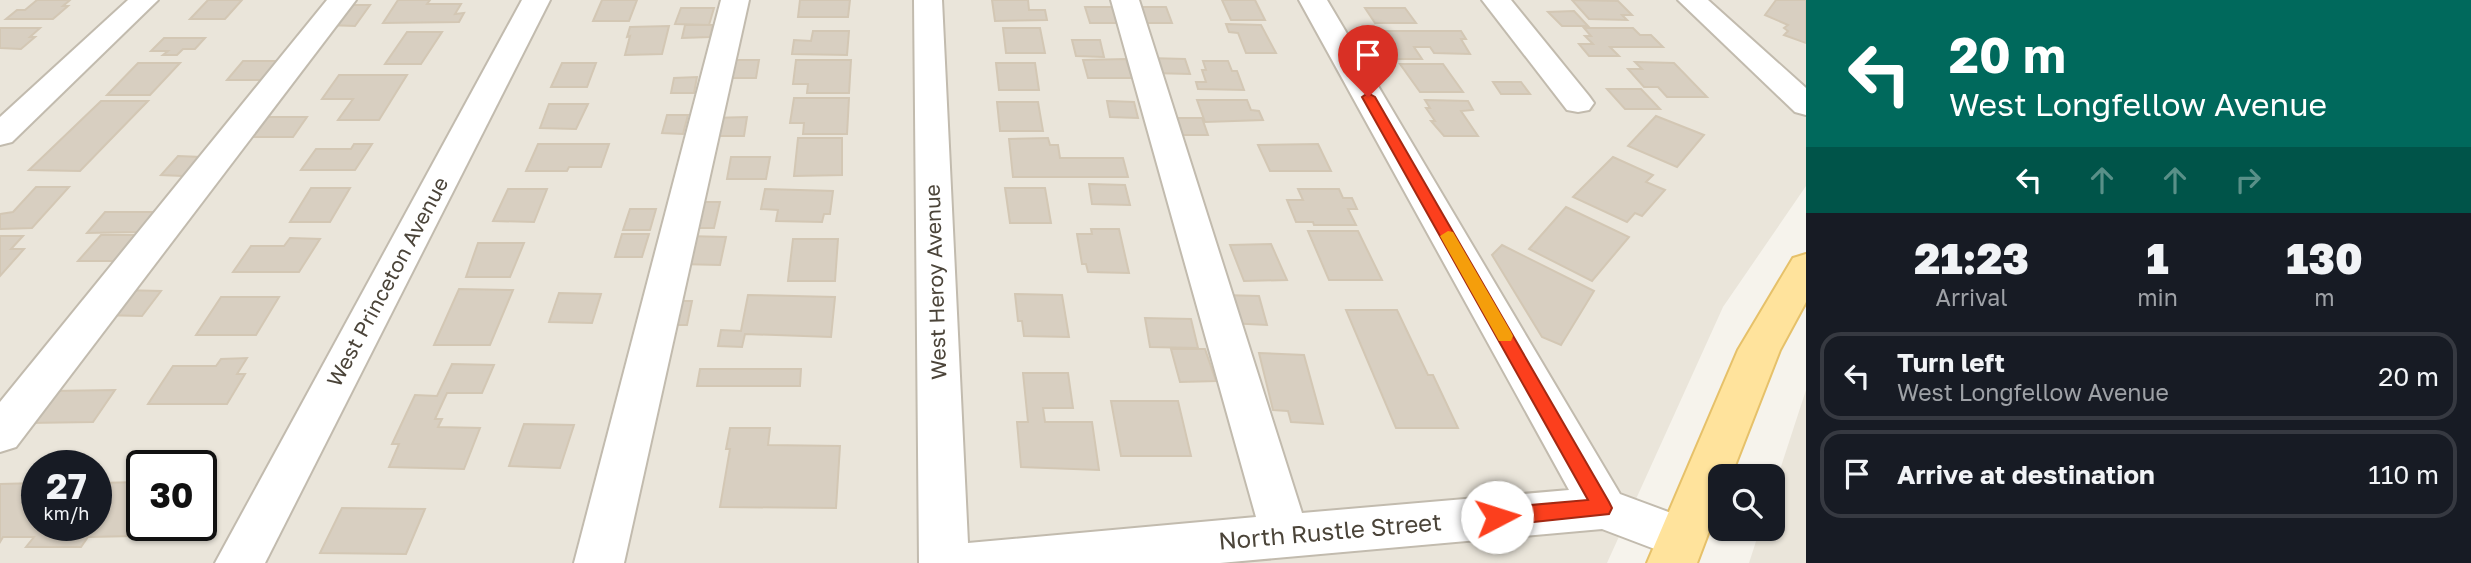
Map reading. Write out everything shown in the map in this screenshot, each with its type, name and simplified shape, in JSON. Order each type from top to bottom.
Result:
[{"type":"main road","points":[[1676,550],[1759,350],[1806,267]]},
{"type":"street","points":[[0,135],[144,0]]},
{"type":"street","points":[[0,434],[342,0]]},
{"type":"street","name":"West Princeton Avenue","points":[[240,563],[536,0]]},
{"type":"street","points":[[599,563],[735,0]]},
{"type":"street","name":"West Heroy Avenue","points":[[928,0],[944,563]]},
{"type":"street","points":[[1125,0],[1285,536]]},
{"type":"street","points":[[1313,0],[1602,508]]},
{"type":"street","points":[[1496,0],[1578,103]]},
{"type":"street","points":[[1692,0],[1806,105]]},
{"type":"street","name":"North Rustle Street","points":[[973,563],[1602,508],[1676,550]]},
{"type":"shaded area","points":[[0,0],[1806,0],[1806,186],[1723,307],[1607,563],[0,563]]},
{"type":"shaded area","points":[[1806,390],[1806,563],[1749,563],[1756,541],[1785,541],[1785,464],[1782,464]]},
{"type":"building","points":[[37,0],[70,0],[63,6],[68,6],[53,19],[6,19],[17,10],[25,10]]},
{"type":"building","points":[[208,0],[242,0],[225,19],[190,19]]},
{"type":"building","points":[[398,0],[430,0],[427,4],[461,4],[455,14],[464,13],[459,22],[383,23]]},
{"type":"building","points":[[602,0],[637,0],[629,21],[593,21]]},
{"type":"building","points":[[800,0],[850,0],[848,17],[798,17]]},
{"type":"building","points":[[992,0],[1028,0],[1029,10],[1045,10],[1047,20],[995,21]]},
{"type":"building","points":[[1222,0],[1255,0],[1265,20],[1231,20]]},
{"type":"building","points":[[1572,0],[1618,1],[1632,15],[1622,15],[1627,20],[1589,19]]},
{"type":"building","points":[[1776,0],[1806,0],[1806,43],[1784,35],[1788,31],[1784,28],[1788,25],[1765,15]]},
{"type":"building","points":[[343,5],[370,5],[355,26],[327,25]]},
{"type":"building","points":[[1085,7],[1112,7],[1117,23],[1090,23]]},
{"type":"building","points":[[1134,7],[1166,7],[1172,23],[1139,23]]},
{"type":"building","points":[[681,8],[714,8],[709,25],[675,24]]},
{"type":"building","points":[[1365,8],[1405,8],[1416,23],[1375,23]]},
{"type":"building","points":[[1574,11],[1588,26],[1562,26],[1548,12]]},
{"type":"building","points":[[1226,24],[1261,25],[1276,53],[1246,53],[1238,33],[1229,32]]},
{"type":"building","points":[[685,25],[713,25],[710,37],[682,38]]},
{"type":"building","points":[[669,26],[662,54],[625,55],[630,27]]},
{"type":"building","points":[[0,28],[40,28],[30,37],[35,37],[21,49],[0,48]]},
{"type":"building","points":[[1003,28],[1040,28],[1045,53],[1006,53]]},
{"type":"building","points":[[1584,28],[1633,28],[1640,35],[1651,35],[1663,47],[1610,47],[1619,56],[1589,56],[1579,44],[1593,44],[1585,36],[1591,36]]},
{"type":"building","points":[[813,31],[849,31],[847,55],[792,54],[794,40],[811,41]]},
{"type":"building","points":[[1379,31],[1461,31],[1466,39],[1461,39],[1470,54],[1434,53],[1430,47],[1414,47],[1422,59],[1396,59]]},
{"type":"building","points":[[407,32],[442,32],[421,64],[385,64]]},
{"type":"building","points":[[164,38],[205,38],[195,49],[183,49],[177,55],[163,55],[168,51],[151,51]]},
{"type":"building","points":[[1072,40],[1100,40],[1104,57],[1076,56]]},
{"type":"building","points":[[1148,58],[1185,59],[1190,74],[1152,73]]},
{"type":"building","points":[[1126,59],[1132,78],[1088,78],[1083,60]]},
{"type":"building","points":[[724,60],[759,60],[756,78],[720,78]]},
{"type":"building","points":[[796,60],[851,60],[849,93],[807,93],[808,84],[793,84]]},
{"type":"building","points":[[243,61],[278,61],[262,80],[227,80]]},
{"type":"building","points":[[1203,61],[1228,61],[1232,71],[1237,71],[1244,90],[1198,89],[1196,82],[1206,82],[1202,70],[1206,70]]},
{"type":"building","points":[[1635,62],[1674,63],[1707,97],[1667,97],[1658,87],[1644,87],[1628,69],[1642,69]]},
{"type":"building","points":[[138,63],[180,63],[150,95],[107,95]]},
{"type":"building","points":[[562,63],[596,63],[587,87],[551,87]]},
{"type":"building","points":[[996,63],[1035,63],[1039,90],[999,90]]},
{"type":"building","points":[[1400,64],[1443,64],[1463,92],[1420,92]]},
{"type":"building","points":[[339,75],[407,75],[379,120],[338,120],[353,99],[322,99]]},
{"type":"building","points":[[697,77],[694,93],[671,93],[674,78]]},
{"type":"building","points":[[1493,82],[1521,82],[1530,94],[1501,94]]},
{"type":"building","points":[[1607,89],[1641,89],[1660,109],[1625,109]]},
{"type":"building","points":[[794,98],[849,98],[847,134],[803,134],[804,123],[790,123]]},
{"type":"building","points":[[1197,100],[1247,100],[1251,110],[1259,111],[1263,120],[1205,122]]},
{"type":"building","points":[[1425,100],[1468,101],[1473,110],[1461,111],[1478,136],[1444,136],[1431,121],[1435,121],[1426,108],[1430,108]]},
{"type":"building","points":[[101,101],[148,101],[80,171],[29,170]]},
{"type":"building","points":[[1107,101],[1134,102],[1138,118],[1110,117]]},
{"type":"building","points":[[997,102],[1038,102],[1043,131],[1000,131]]},
{"type":"building","points":[[549,104],[588,104],[576,129],[540,128]]},
{"type":"building","points":[[667,115],[688,115],[683,134],[662,133]]},
{"type":"building","points":[[1656,116],[1704,135],[1677,167],[1628,146]]},
{"type":"building","points":[[257,117],[307,117],[293,137],[242,137]]},
{"type":"building","points":[[747,117],[744,136],[707,136],[711,118]]},
{"type":"building","points":[[1165,118],[1202,118],[1208,135],[1171,135]]},
{"type":"building","points":[[798,138],[842,138],[842,175],[794,176]]},
{"type":"building","points":[[1048,138],[1050,145],[1058,145],[1060,158],[1123,158],[1128,177],[1013,177],[1009,139]]},
{"type":"building","points":[[354,144],[372,144],[355,170],[301,170],[316,149],[351,149]]},
{"type":"building","points":[[538,144],[609,144],[601,167],[569,167],[567,171],[526,171]]},
{"type":"building","points":[[1318,144],[1331,171],[1270,171],[1258,145]]},
{"type":"building","points":[[178,156],[200,157],[183,176],[161,175]]},
{"type":"building","points":[[731,157],[770,157],[766,179],[727,179]]},
{"type":"building","points":[[1613,157],[1653,175],[1646,182],[1665,190],[1642,216],[1635,213],[1627,222],[1573,197]]},
{"type":"building","points":[[1089,184],[1125,185],[1130,205],[1092,204]]},
{"type":"building","points":[[36,187],[69,187],[32,228],[0,229],[0,214],[13,212]]},
{"type":"building","points":[[311,188],[350,188],[330,222],[290,222]]},
{"type":"building","points":[[1005,188],[1045,188],[1051,223],[1010,223]]},
{"type":"building","points":[[508,189],[547,189],[534,222],[493,221]]},
{"type":"building","points":[[765,189],[833,191],[830,214],[824,214],[822,222],[776,221],[778,210],[761,209]]},
{"type":"building","points":[[1298,189],[1339,189],[1343,198],[1352,198],[1357,209],[1348,209],[1356,225],[1296,222],[1287,200],[1303,200]]},
{"type":"building","points":[[693,202],[720,202],[714,228],[686,228]]},
{"type":"building","points":[[1566,207],[1629,237],[1592,281],[1529,249]]},
{"type":"building","points":[[630,209],[656,209],[650,230],[623,230]]},
{"type":"building","points":[[105,212],[155,212],[140,232],[87,233]]},
{"type":"building","points":[[1091,229],[1119,229],[1129,273],[1088,272],[1086,264],[1082,264],[1077,234],[1092,234]]},
{"type":"building","points":[[1308,231],[1358,231],[1382,280],[1329,280]]},
{"type":"building","points":[[622,234],[649,234],[642,257],[615,257]]},
{"type":"building","points":[[101,235],[139,235],[118,261],[78,261]]},
{"type":"building","points":[[0,236],[23,236],[11,249],[24,249],[0,276]]},
{"type":"building","points":[[686,236],[726,237],[720,265],[679,264]]},
{"type":"building","points":[[290,238],[320,239],[299,272],[233,272],[251,246],[284,246]]},
{"type":"building","points":[[793,239],[838,239],[835,281],[788,281]]},
{"type":"building","points":[[478,243],[524,243],[510,277],[466,277]]},
{"type":"building","points":[[1271,244],[1287,280],[1244,281],[1230,245]]},
{"type":"building","points":[[1502,245],[1594,291],[1561,345],[1542,337],[1492,255]]},
{"type":"building","points":[[459,289],[513,290],[490,345],[434,345]]},
{"type":"building","points":[[119,290],[161,291],[142,316],[99,315]]},
{"type":"building","points":[[559,293],[601,294],[592,323],[549,322]]},
{"type":"building","points":[[1015,294],[1062,295],[1069,337],[1024,336],[1022,321],[1018,321]]},
{"type":"building","points":[[748,295],[835,297],[831,337],[745,334],[742,347],[718,346],[721,330],[741,331]]},
{"type":"building","points":[[1221,295],[1259,296],[1267,325],[1228,323]]},
{"type":"building","points":[[221,297],[279,297],[256,335],[196,335]]},
{"type":"building","points":[[668,301],[692,301],[687,325],[663,325]]},
{"type":"building","points":[[1346,310],[1397,310],[1428,375],[1433,375],[1458,428],[1396,428]]},
{"type":"building","points":[[1145,318],[1191,319],[1198,348],[1150,347]]},
{"type":"building","points":[[1171,349],[1205,349],[1216,381],[1180,382]]},
{"type":"building","points":[[1259,353],[1304,355],[1323,424],[1291,422],[1288,411],[1273,410]]},
{"type":"building","points":[[247,358],[237,374],[245,374],[227,404],[148,404],[173,366],[216,366],[221,359]]},
{"type":"building","points":[[452,364],[494,365],[482,393],[447,393],[435,419],[442,419],[438,427],[480,428],[464,469],[389,467],[399,444],[392,444],[415,395],[437,396]]},
{"type":"building","points":[[700,369],[801,369],[800,386],[697,386]]},
{"type":"building","points":[[1023,373],[1068,373],[1073,408],[1043,408],[1045,422],[1092,422],[1099,470],[1021,467],[1017,422],[1028,422]]},
{"type":"building","points":[[115,390],[93,422],[28,423],[52,391]]},
{"type":"building","points":[[1111,401],[1178,401],[1191,456],[1121,456]]},
{"type":"building","points":[[524,424],[574,425],[560,468],[509,466]]},
{"type":"building","points":[[730,428],[770,428],[768,445],[840,446],[836,508],[720,507],[730,449],[726,449]]},
{"type":"building","points":[[126,482],[126,536],[112,536],[112,483]]},
{"type":"building","points":[[21,483],[21,537],[3,537],[0,542],[0,484]]},
{"type":"building","points":[[342,508],[425,509],[406,554],[320,553]]},
{"type":"building","points":[[31,541],[85,541],[81,547],[26,547]]},
{"type":"slow traffic","points":[[1448,236],[1505,336]]},
{"type":"route","points":[[1368,97],[1602,508],[1497,517]]}]
